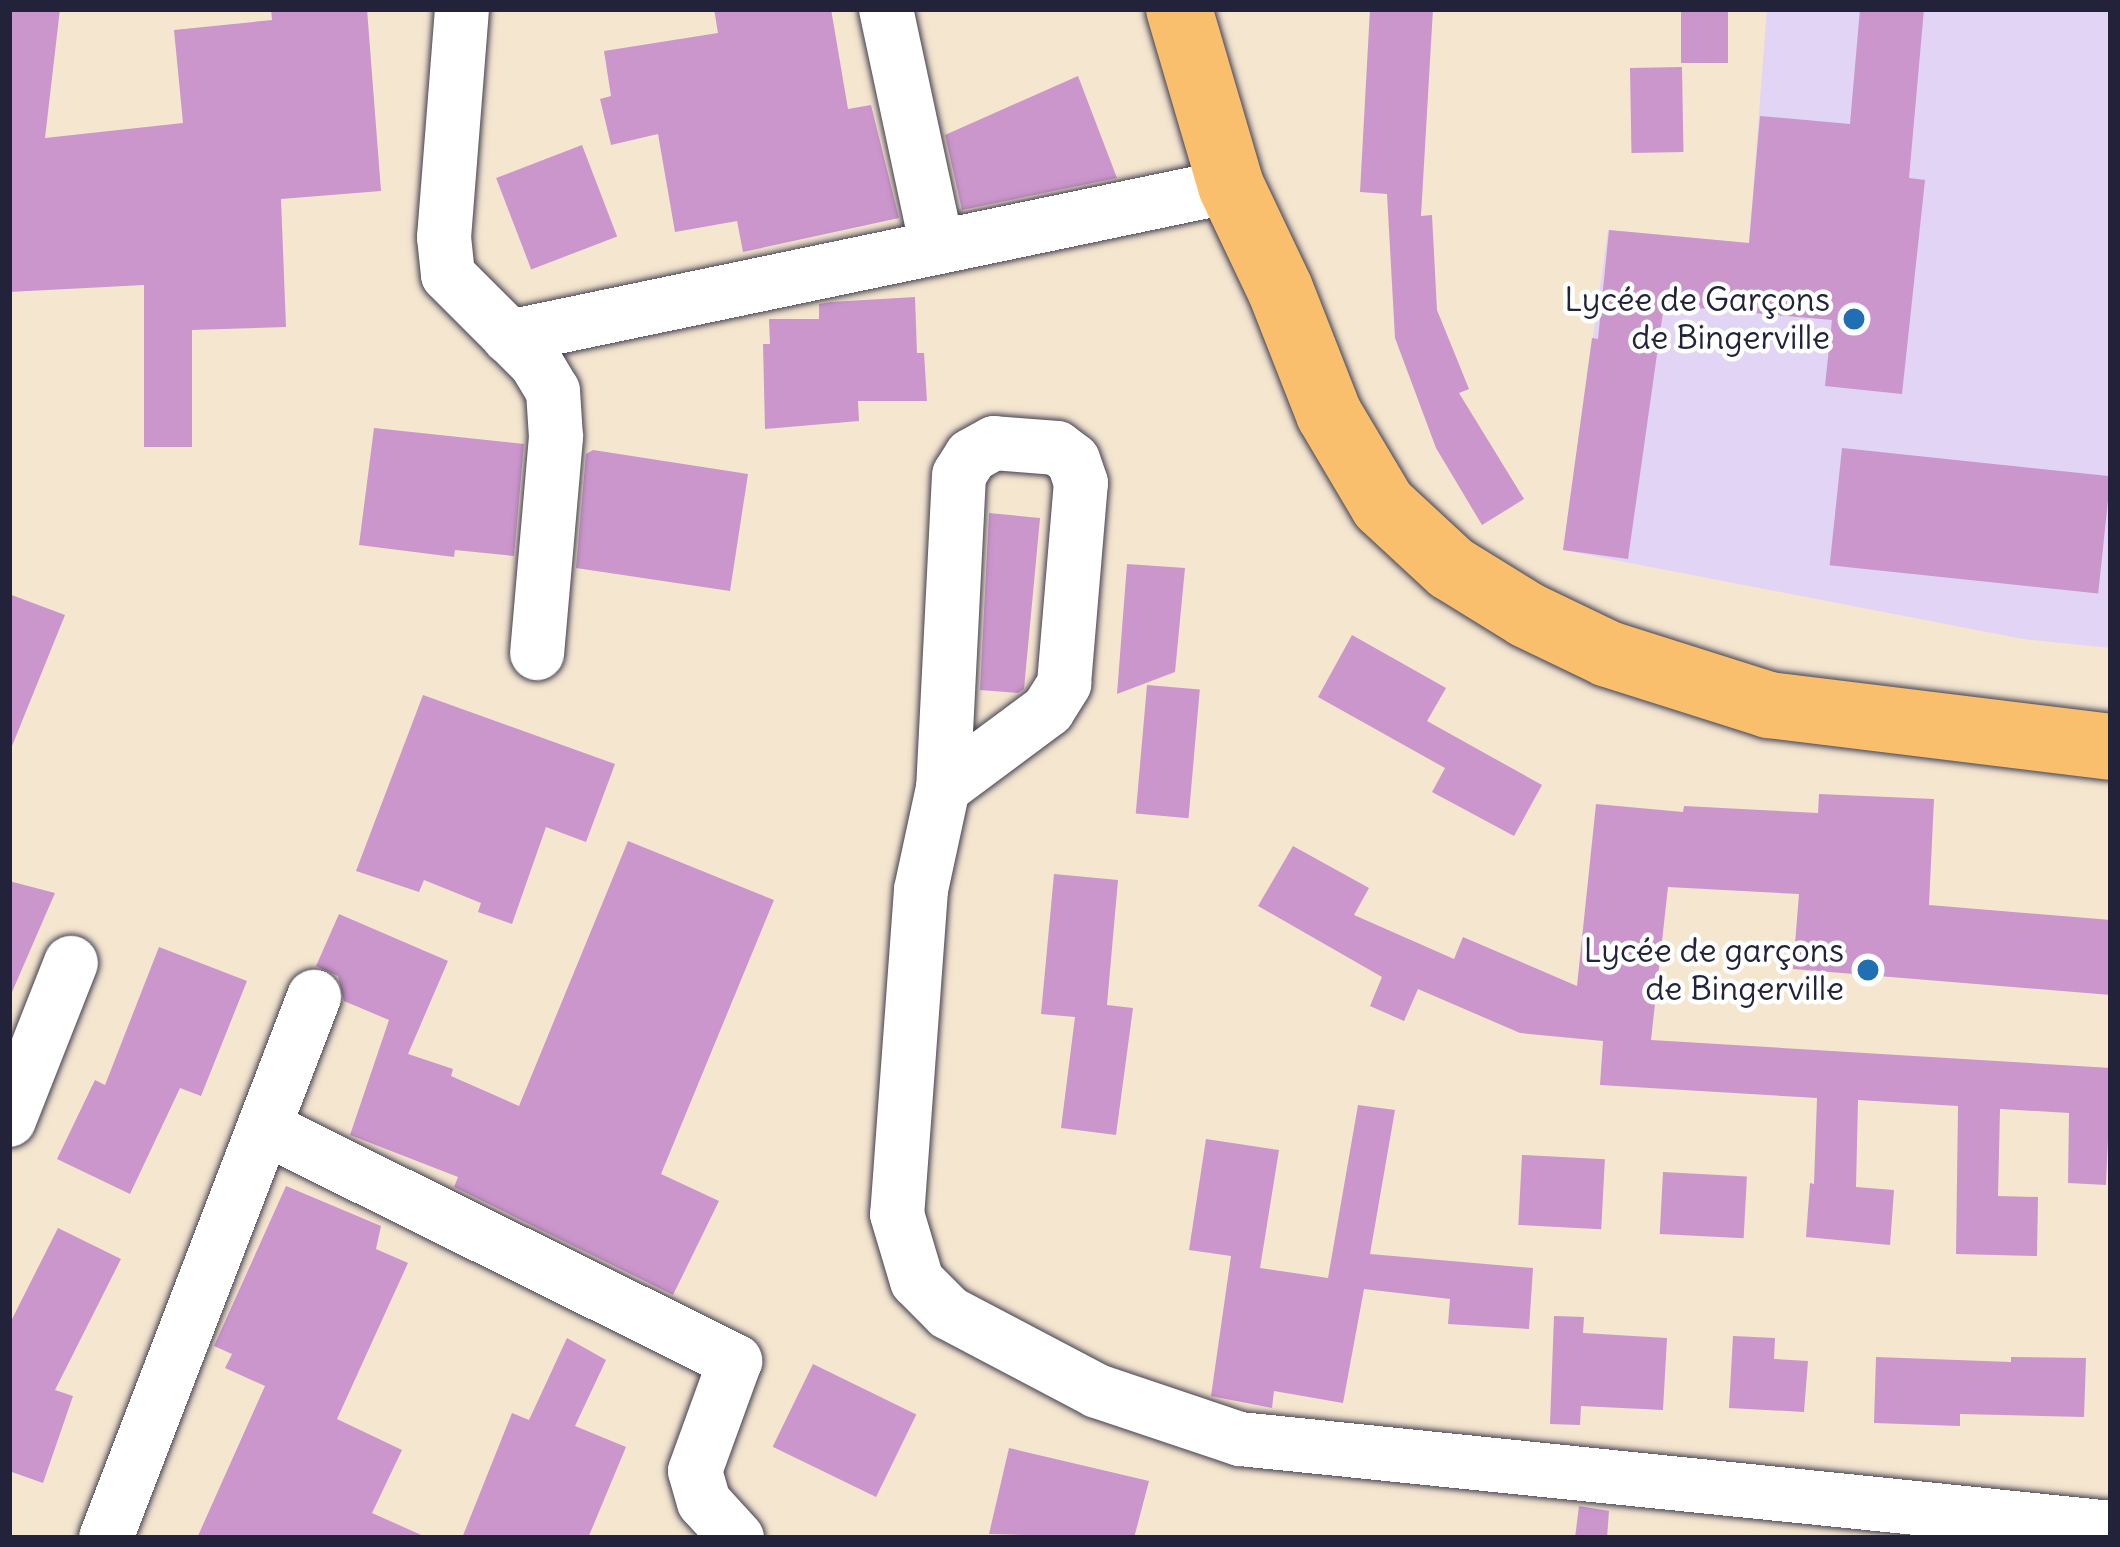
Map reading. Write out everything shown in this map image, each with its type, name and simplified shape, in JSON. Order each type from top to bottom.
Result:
[{"type":"main road","points":[[1179,9],[1231,186],[1353,461],[1383,505],[1451,568],[1527,616],[1608,654],[1750,699],[2012,739],[2111,747]]},
{"type":"street","points":[[462,9],[444,237],[448,275],[536,363],[553,391],[556,437],[537,653]]},
{"type":"street","points":[[886,9],[937,246]]},
{"type":"street","points":[[509,337],[1231,186]]},
{"type":"street","points":[[943,788],[1048,710],[1064,684],[1081,483],[1073,460],[1057,448],[994,442],[971,456],[959,476],[943,788],[921,890],[897,1214],[916,1281],[949,1313],[1097,1391],[1240,1439],[2111,1528]]},
{"type":"street","points":[[9,1120],[71,963]]},
{"type":"street","points":[[106,1538],[314,998]]},
{"type":"street","points":[[266,1128],[735,1361],[695,1471],[704,1502],[737,1538]]},
{"type":"shaded area","name":"Lycée de Garçons de Bingerville","points":[[1767,9],[2111,9],[2111,648],[2023,639],[1563,550],[1608,230],[1749,243]]},
{"type":"building","points":[[9,9],[60,9],[45,138],[183,123],[174,30],[272,20],[271,9],[367,9],[381,191],[281,199],[286,327],[192,330],[192,447],[144,447],[144,285],[9,292]]},
{"type":"building","points":[[714,9],[831,9],[848,109],[871,105],[899,218],[743,252],[737,221],[675,232],[658,134],[611,145],[600,99],[611,96],[604,51],[718,33]]},
{"type":"building","points":[[1370,9],[1433,9],[1421,216],[1432,215],[1437,310],[1469,389],[1459,393],[1524,499],[1482,525],[1436,448],[1395,338],[1387,194],[1360,192]]},
{"type":"building","points":[[1681,9],[1728,9],[1728,63],[1681,63]]},
{"type":"building","points":[[1860,9],[1924,9],[1909,178],[1925,180],[1902,394],[1825,386],[1832,320],[1664,305],[1628,559],[1563,550],[1592,338],[1598,339],[1609,230],[1749,243],[1760,116],[1850,124]]},
{"type":"building","points":[[1682,67],[1683,152],[1631,153],[1630,68]]},
{"type":"building","points":[[1078,76],[1117,178],[962,210],[945,135]]},
{"type":"building","points":[[582,145],[617,236],[531,269],[496,178]]},
{"type":"building","points":[[915,297],[917,353],[924,353],[927,401],[858,401],[859,421],[765,429],[763,344],[770,344],[769,319],[819,319],[819,304],[831,302]]},
{"type":"building","points":[[374,428],[524,444],[514,556],[455,550],[454,557],[359,545]]},
{"type":"building","points":[[1842,448],[2111,476],[2098,594],[1830,565]]},
{"type":"building","points":[[593,450],[748,474],[730,591],[576,568],[586,454]]},
{"type":"building","points":[[989,513],[1040,518],[1024,689],[1018,693],[980,690]]},
{"type":"building","points":[[1127,564],[1185,568],[1175,672],[1117,694]]},
{"type":"building","points":[[9,594],[65,615],[10,751],[9,751]]},
{"type":"building","points":[[1352,635],[1446,688],[1427,721],[1542,785],[1514,836],[1432,792],[1445,768],[1318,697]]},
{"type":"building","points":[[1147,685],[1200,690],[1189,818],[1136,814]]},
{"type":"building","points":[[423,695],[615,764],[586,842],[546,827],[512,924],[478,912],[481,903],[424,880],[419,892],[356,871]]},
{"type":"building","points":[[1819,794],[1934,799],[1929,905],[2111,920],[2111,995],[1793,969],[1799,894],[1668,887],[1651,1040],[2111,1068],[2106,1185],[2068,1183],[2069,1113],[2000,1109],[1998,1196],[2038,1197],[2037,1256],[1956,1254],[1958,1106],[1858,1100],[1856,1187],[1894,1190],[1890,1245],[1806,1237],[1810,1183],[1814,1184],[1817,1098],[1600,1085],[1603,1041],[1520,1033],[1418,989],[1404,1021],[1370,1006],[1382,977],[1258,906],[1293,846],[1369,888],[1354,915],[1454,959],[1463,937],[1577,986],[1596,804],[1683,812],[1684,806],[1818,813]]},
{"type":"building","points":[[628,841],[774,900],[661,1174],[719,1201],[673,1295],[454,1187],[458,1177],[350,1135],[389,1020],[344,1001],[338,976],[316,966],[339,914],[448,961],[408,1054],[453,1069],[451,1076],[519,1106]]},
{"type":"building","points":[[1054,874],[1118,880],[1107,1005],[1133,1008],[1116,1135],[1061,1128],[1075,1017],[1041,1014]]},
{"type":"building","points":[[9,881],[55,893],[9,999]]},
{"type":"building","points":[[159,947],[247,981],[201,1096],[180,1088],[130,1194],[57,1159],[95,1080],[105,1085]]},
{"type":"building","points":[[1358,1105],[1395,1110],[1370,1254],[1533,1268],[1529,1329],[1448,1324],[1450,1299],[1364,1289],[1343,1403],[1274,1391],[1272,1408],[1211,1396],[1231,1256],[1189,1250],[1206,1139],[1279,1150],[1260,1268],[1328,1278]]},
{"type":"building","points":[[1522,1155],[1605,1159],[1601,1229],[1518,1225]]},
{"type":"building","points":[[1663,1172],[1747,1176],[1744,1238],[1660,1234]]},
{"type":"building","points":[[286,1186],[381,1226],[376,1249],[408,1263],[337,1419],[402,1450],[372,1513],[428,1538],[197,1538],[265,1386],[225,1368],[232,1354],[214,1346]]},
{"type":"building","points":[[58,1228],[121,1259],[55,1390],[73,1396],[43,1483],[9,1471],[9,1325]]},
{"type":"building","points":[[1554,1316],[1584,1317],[1583,1333],[1667,1338],[1663,1410],[1581,1406],[1580,1425],[1550,1424]]},
{"type":"building","points":[[1733,1336],[1775,1338],[1774,1359],[1808,1361],[1804,1412],[1729,1408]]},
{"type":"building","points":[[567,1338],[606,1360],[575,1426],[626,1447],[588,1538],[462,1538],[512,1413],[529,1420]]},
{"type":"building","points":[[1876,1357],[2011,1362],[2011,1357],[2086,1358],[2084,1417],[1960,1414],[1960,1426],[1874,1423]]},
{"type":"building","points":[[813,1364],[916,1414],[876,1497],[773,1447]]},
{"type":"building","points":[[1009,1448],[1149,1481],[1134,1538],[989,1534]]},
{"type":"building","points":[[1579,1506],[1609,1511],[1607,1538],[1575,1538]]},
{"type":"place","name":"Lycée de Garçons de Bingerville","points":[[1854,319]]},
{"type":"place","name":"Lycée de garçons de Bingerville","points":[[1868,970]]}]
